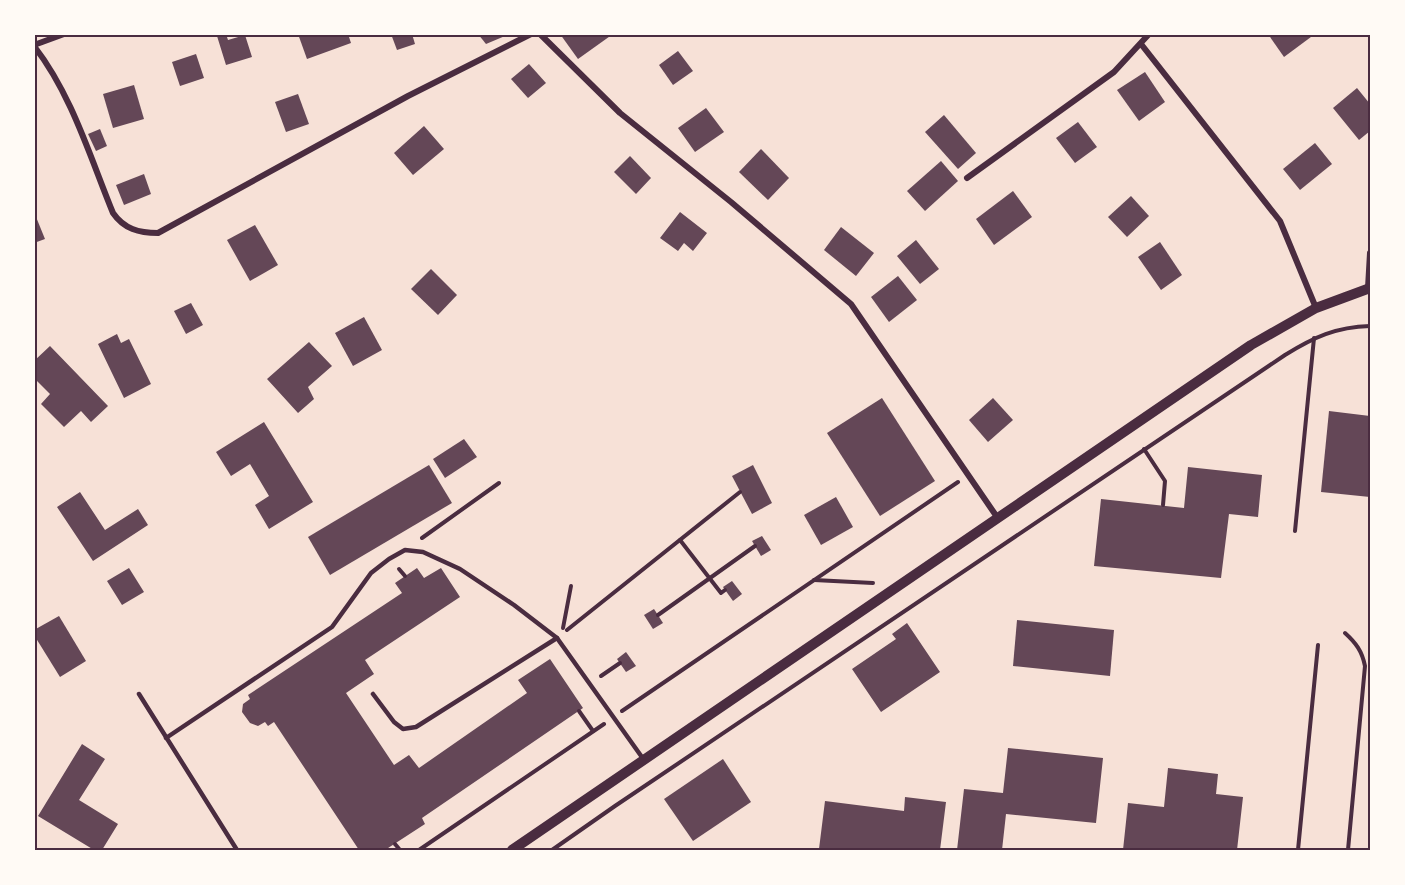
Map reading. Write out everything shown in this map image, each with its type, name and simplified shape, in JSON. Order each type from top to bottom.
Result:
[{"type":"street","points":[[64,34],[34,45],[65,96],[113,213],[120,223],[144,233],[158,233],[408,96],[531,34]]},
{"type":"street","points":[[540,34],[620,113],[731,201],[851,304],[997,517]]},
{"type":"street","points":[[967,178],[1114,72],[1149,34]]},
{"type":"street","points":[[1141,45],[1280,221],[1316,308]]},
{"type":"street","points":[[512,850],[1251,345],[1316,308],[1369,288],[1371,253]]},
{"type":"lane","points":[[166,738],[332,627],[371,573],[405,550],[423,552],[460,569],[514,604],[557,638],[644,760]]},
{"type":"lane","points":[[373,694],[402,729],[416,727],[557,638]]},
{"type":"lane","points":[[139,694],[237,850]]},
{"type":"path","points":[[552,850],[1285,355],[1314,337],[1329,332],[1371,326]]},
{"type":"path","points":[[1295,531],[1314,337]]},
{"type":"path","points":[[1144,449],[1165,481],[1163,505]]},
{"type":"path","points":[[419,850],[968,474]]},
{"type":"path","points":[[405,550],[499,483]]},
{"type":"path","points":[[557,638],[740,492]]},
{"type":"path","points":[[680,540],[721,593],[725,590]]},
{"type":"path","points":[[658,615],[755,546]]},
{"type":"path","points":[[1345,633],[1363,654],[1365,666],[1348,850]]},
{"type":"path","points":[[1298,850],[1318,645]]},
{"type":"path","points":[[594,680],[620,663]]},
{"type":"path","points":[[579,711],[593,731]]},
{"type":"path","points":[[395,844],[400,850]]},
{"type":"building","points":[[226,34],[228,40],[245,35],[252,57],[226,65],[217,36]]},
{"type":"building","points":[[298,34],[348,34],[351,43],[307,59]]},
{"type":"building","points":[[391,34],[412,34],[415,44],[397,50]]},
{"type":"building","points":[[478,34],[504,34],[505,36],[486,44]]},
{"type":"building","points":[[560,34],[613,34],[578,59]]},
{"type":"building","points":[[1268,34],[1315,34],[1284,57]]},
{"type":"building","points":[[678,51],[693,71],[673,85],[659,65]]},
{"type":"building","points":[[196,54],[204,78],[180,86],[172,62]]},
{"type":"building","points":[[529,64],[546,83],[528,98],[511,79]]},
{"type":"building","points":[[1145,72],[1165,102],[1139,121],[1117,90]]},
{"type":"building","points":[[134,85],[144,119],[113,128],[103,94]]},
{"type":"building","points":[[1357,88],[1370,104],[1370,131],[1359,140],[1333,108]]},
{"type":"building","points":[[298,94],[309,124],[286,132],[275,102]]},
{"type":"building","points":[[706,108],[724,132],[695,152],[678,128]]},
{"type":"building","points":[[944,115],[976,153],[958,169],[925,132]]},
{"type":"building","points":[[1078,122],[1097,147],[1075,163],[1056,138]]},
{"type":"building","points":[[424,126],[444,149],[413,175],[394,153]]},
{"type":"building","points":[[100,129],[107,146],[96,151],[88,134]]},
{"type":"building","points":[[1315,143],[1332,164],[1300,190],[1283,169]]},
{"type":"building","points":[[761,149],[789,178],[768,200],[739,172]]},
{"type":"building","points":[[630,156],[651,178],[636,194],[614,172]]},
{"type":"building","points":[[941,161],[958,181],[925,211],[907,191]]},
{"type":"building","points":[[144,174],[151,194],[124,205],[116,185]]},
{"type":"building","points":[[1013,191],[1032,217],[994,245],[976,219]]},
{"type":"building","points":[[1131,196],[1149,216],[1127,237],[1108,217]]},
{"type":"building","points":[[34,212],[45,239],[34,243]]},
{"type":"building","points":[[680,212],[707,233],[693,251],[684,243],[678,251],[660,238]]},
{"type":"building","points":[[255,225],[278,265],[250,281],[227,240]]},
{"type":"building","points":[[841,227],[874,253],[856,276],[824,250]]},
{"type":"building","points":[[916,240],[939,269],[920,284],[897,256]]},
{"type":"building","points":[[1160,242],[1182,275],[1161,290],[1138,257]]},
{"type":"building","points":[[431,269],[457,295],[438,315],[411,289]]},
{"type":"building","points":[[898,276],[917,300],[889,322],[871,297]]},
{"type":"building","points":[[191,303],[203,325],[186,334],[174,311]]},
{"type":"building","points":[[364,317],[382,350],[353,366],[335,333]]},
{"type":"building","points":[[117,334],[121,343],[129,339],[151,384],[124,398],[98,344]]},
{"type":"building","points":[[309,342],[332,366],[308,387],[314,399],[298,413],[267,379]]},
{"type":"building","points":[[50,346],[108,406],[91,422],[81,411],[64,427],[41,404],[50,394],[34,378],[34,361]]},
{"type":"building","points":[[882,398],[935,481],[880,516],[827,433]]},
{"type":"building","points":[[993,398],[1013,420],[988,442],[969,420]]},
{"type":"building","points":[[1329,411],[1370,416],[1370,497],[1321,492]]},
{"type":"building","points":[[264,422],[313,502],[269,529],[255,505],[269,496],[250,464],[231,476],[216,452]]},
{"type":"building","points":[[464,439],[477,457],[445,478],[433,459]]},
{"type":"building","points":[[429,465],[452,503],[330,575],[308,537]]},
{"type":"building","points":[[753,465],[772,503],[752,514],[732,476]]},
{"type":"building","points":[[1188,467],[1262,475],[1258,517],[1229,514],[1221,578],[1094,566],[1101,499],[1184,508]]},
{"type":"building","points":[[80,492],[105,530],[138,509],[148,525],[93,561],[57,507]]},
{"type":"building","points":[[836,497],[853,527],[821,545],[804,515]]},
{"type":"building","points":[[762,536],[771,550],[761,556],[752,541]]},
{"type":"building","points":[[129,568],[144,592],[122,605],[107,581]]},
{"type":"building","points":[[417,568],[424,578],[441,568],[460,597],[365,660],[374,674],[346,693],[394,765],[409,755],[419,768],[527,693],[518,680],[550,659],[583,708],[422,818],[425,824],[385,850],[359,850],[274,722],[268,726],[265,722],[258,726],[250,723],[242,712],[243,704],[250,699],[248,695],[402,593],[395,583]]},
{"type":"building","points":[[732,581],[742,594],[733,601],[723,587]]},
{"type":"building","points":[[654,609],[663,623],[653,629],[644,615]]},
{"type":"building","points":[[59,616],[86,661],[60,677],[34,635],[34,630]]},
{"type":"building","points":[[1017,620],[1114,630],[1110,676],[1013,666]]},
{"type":"building","points":[[907,623],[940,672],[881,712],[852,669],[896,639],[892,634]]},
{"type":"building","points":[[626,652],[636,666],[626,672],[617,659]]},
{"type":"building","points":[[82,744],[105,759],[79,800],[118,824],[102,850],[94,850],[38,816]]},
{"type":"building","points":[[1008,748],[1103,758],[1096,823],[1006,814],[1002,850],[957,850],[964,789],[1003,793]]},
{"type":"building","points":[[723,759],[751,802],[693,841],[664,799]]},
{"type":"building","points":[[1168,768],[1218,774],[1216,794],[1243,797],[1237,850],[1123,850],[1128,803],[1164,807]]},
{"type":"building","points":[[905,797],[946,802],[940,850],[819,849],[825,801],[904,811]]}]
